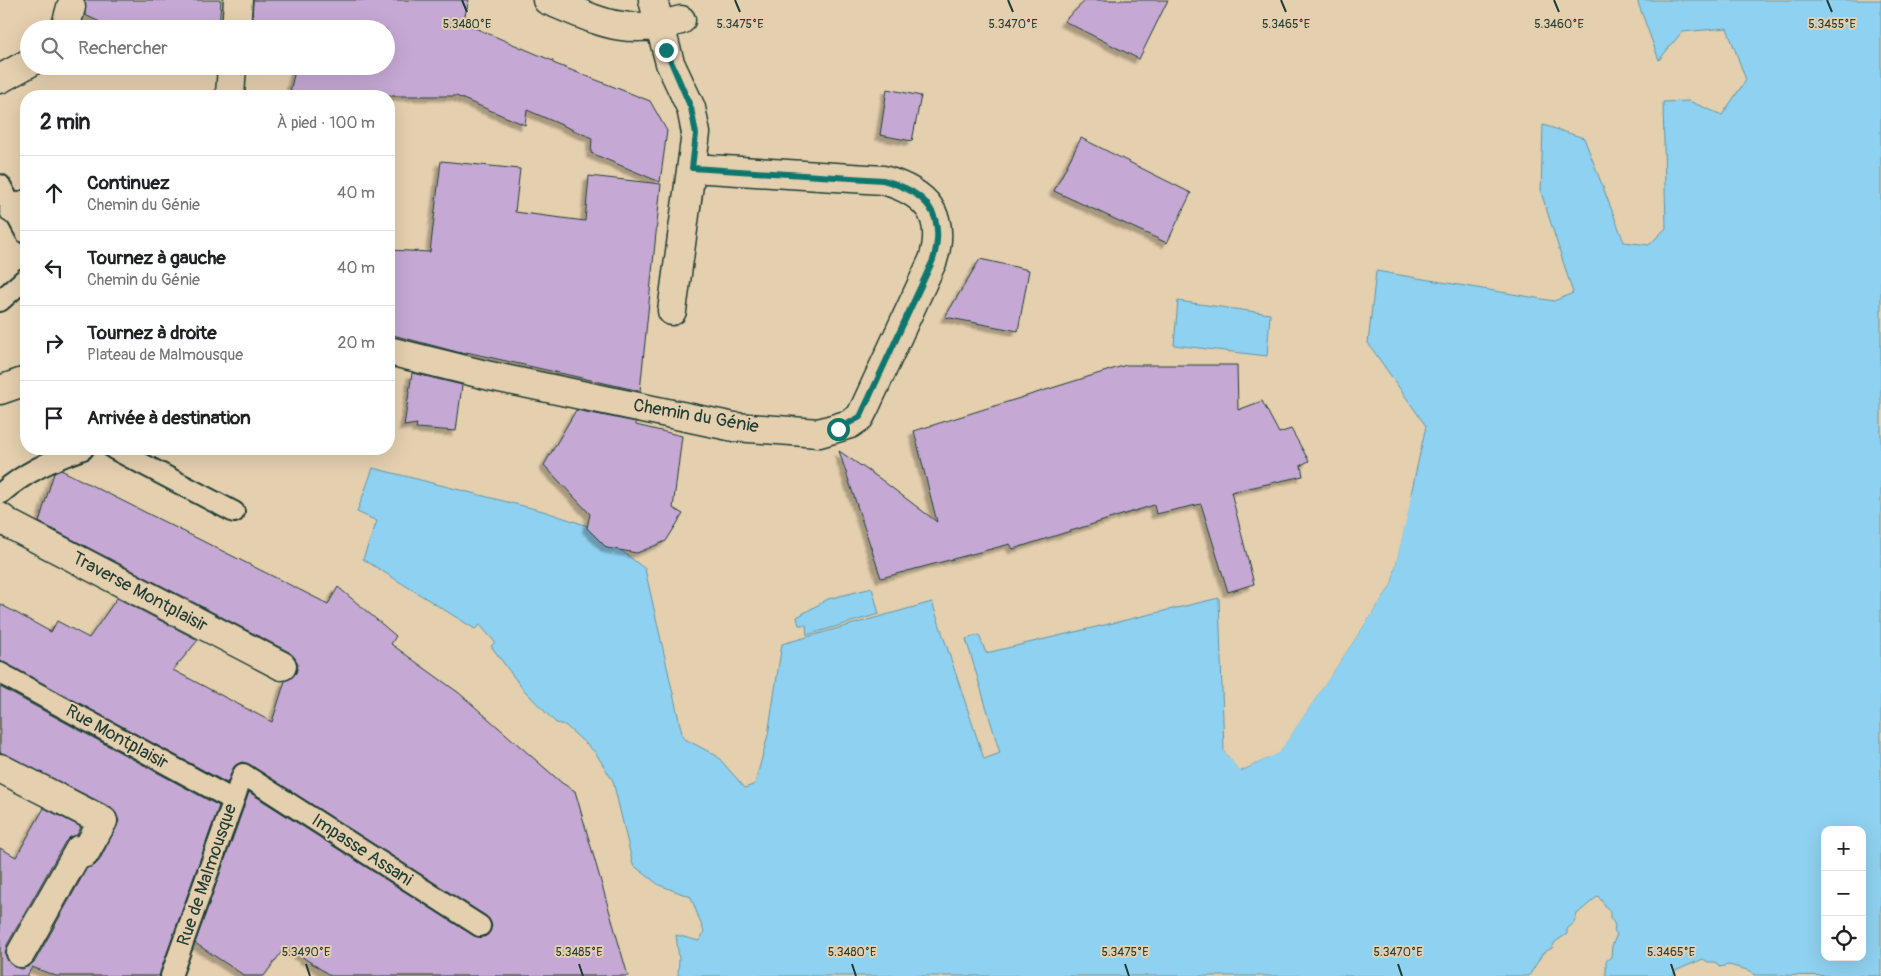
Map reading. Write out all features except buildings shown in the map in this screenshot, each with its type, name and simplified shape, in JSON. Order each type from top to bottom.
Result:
[{"type":"street","points":[[237,20],[238,0]]},
{"type":"street","points":[[548,0],[620,26],[640,28],[670,23]]},
{"type":"street","points":[[653,0],[670,23],[670,63],[691,108],[696,134],[672,310]]},
{"type":"street","points":[[0,78],[20,68]]},
{"type":"street","points":[[230,90],[231,75]]},
{"type":"street","name":"Chemin du Génie","points":[[395,352],[490,376],[734,427],[819,433],[850,424],[860,417],[933,260],[938,242],[938,226],[925,202],[908,188],[883,180],[692,168]]},
{"type":"street","points":[[0,390],[20,383]]},
{"type":"street","name":"Traverse Montplaisir","points":[[0,517],[282,666]]},
{"type":"street","points":[[0,768],[103,821],[86,853],[79,850],[21,953]]},
{"type":"lane","points":[[0,185],[20,213]]},
{"type":"lane","points":[[0,301],[20,283]]},
{"type":"lane","points":[[0,494],[35,468],[68,455]]},
{"type":"lane","points":[[125,455],[234,512]]},
{"type":"lane","name":"Rue Montplaisir","points":[[0,673],[233,800]]},
{"type":"lane","name":"Rue de Malmousque","points":[[171,976],[243,774]]},
{"type":"lane","name":"Impasse Assani","points":[[243,774],[480,926]]},
{"type":"water","points":[[1637,0],[1881,0],[1881,976],[1754,975],[1751,971],[1729,965],[1719,967],[1715,962],[1708,962],[1703,959],[1675,971],[1673,976],[1606,976],[1606,961],[1611,957],[1612,946],[1617,934],[1614,931],[1615,925],[1610,917],[1610,912],[1598,896],[1577,914],[1574,923],[1567,929],[1567,934],[1555,942],[1552,948],[1543,953],[1529,976],[678,976],[679,959],[676,935],[699,941],[704,932],[691,897],[659,885],[633,865],[613,781],[595,752],[565,725],[556,723],[522,688],[491,646],[495,642],[480,625],[475,629],[363,559],[377,521],[357,512],[373,468],[543,511],[591,527],[645,569],[683,738],[717,756],[745,788],[755,784],[768,735],[782,644],[932,602],[984,759],[1000,753],[966,639],[979,635],[986,653],[1219,598],[1224,751],[1241,771],[1279,752],[1391,585],[1426,426],[1368,343],[1376,271],[1554,301],[1573,293],[1541,192],[1543,125],[1584,138],[1624,242],[1649,245],[1666,228],[1663,102],[1689,101],[1722,115],[1746,80],[1727,28],[1682,32],[1659,60]]},
{"type":"water","points":[[1178,301],[1270,314],[1267,356],[1174,345]]},
{"type":"water","points":[[872,588],[879,614],[807,635],[806,625],[799,625],[797,617],[828,599]]},
{"type":"pier","points":[[1409,495],[1412,495],[1391,585],[1279,753],[1240,771],[1224,751],[1226,746],[1241,768],[1278,751],[1389,584]]},
{"type":"route","points":[[666,50],[691,108],[694,121],[696,134],[692,168],[883,180],[899,184],[918,195],[925,202],[938,226],[938,242],[933,260],[865,407],[860,417],[838,429]]}]
